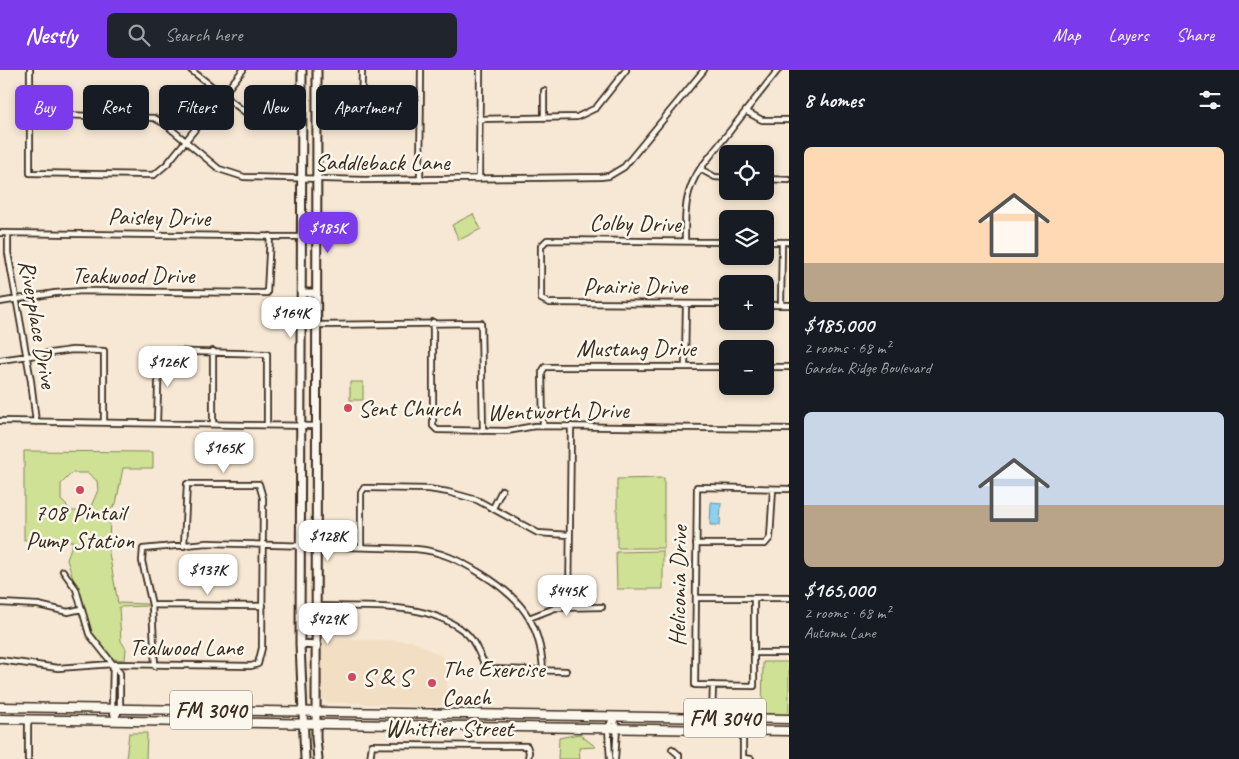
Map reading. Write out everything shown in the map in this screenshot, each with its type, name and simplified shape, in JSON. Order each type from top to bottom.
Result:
[{"type":"main road","points":[[302,70],[300,644],[305,759]]},
{"type":"main road","points":[[317,70],[317,85]]},
{"type":"main road","points":[[317,130],[316,724],[318,759]]},
{"type":"main road","points":[[302,293],[317,293]]},
{"type":"main road","points":[[300,644],[317,645]]},
{"type":"main road","name":"FM 3040","points":[[0,708],[116,708],[789,719]]},
{"type":"main road","name":"FM 3040","points":[[0,719],[789,730]]},
{"type":"street","points":[[30,70],[30,85]]},
{"type":"street","points":[[191,70],[209,85]]},
{"type":"street","points":[[231,85],[243,70]]},
{"type":"street","points":[[362,70],[362,85]]},
{"type":"street","points":[[420,180],[421,70]]},
{"type":"street","points":[[479,179],[480,70]]},
{"type":"street","points":[[479,119],[577,117],[596,108],[626,70]]},
{"type":"street","name":"Saddleback Lane","points":[[73,115],[154,118],[165,124],[219,169],[244,177],[302,180],[600,177],[616,173],[624,167],[704,70]]},
{"type":"street","points":[[685,241],[687,196],[700,169],[747,112],[778,70]]},
{"type":"street","points":[[544,91],[544,118]]},
{"type":"street","points":[[747,112],[762,120],[789,120]]},
{"type":"street","points":[[31,130],[30,173],[154,175],[167,164],[193,130]]},
{"type":"street","points":[[700,169],[715,178],[719,178]]},
{"type":"street","points":[[774,179],[789,180]]},
{"type":"street","name":"Paisley Drive","points":[[0,233],[317,237]]},
{"type":"street","name":"Riverplace Drive","points":[[8,233],[8,253],[36,422]]},
{"type":"street","name":"Teakwood Drive","points":[[0,302],[16,298],[83,291],[267,293],[270,236]]},
{"type":"street","name":"Colby Drive","points":[[542,301],[541,250],[543,242],[719,242]]},
{"type":"street","points":[[774,242],[789,242]]},
{"type":"street","points":[[781,305],[782,242]]},
{"type":"street","name":"Prairie Drive","points":[[542,301],[549,303],[719,304]]},
{"type":"street","points":[[685,366],[686,304]]},
{"type":"street","points":[[774,305],[789,305]]},
{"type":"street","points":[[317,325],[382,326],[399,322],[482,323],[483,430]]},
{"type":"street","name":"Wentworth Drive","points":[[433,322],[434,426],[437,430],[507,431],[543,426],[789,429]]},
{"type":"street","points":[[0,360],[72,350],[104,351],[104,422]]},
{"type":"street","points":[[157,423],[159,351],[213,351],[267,354],[267,425]]},
{"type":"street","points":[[213,351],[213,424]]},
{"type":"street","name":"Mustang Drive","points":[[543,426],[542,372],[545,367],[719,367]]},
{"type":"street","points":[[774,367],[789,367]]},
{"type":"street","points":[[0,421],[316,426]]},
{"type":"street","points":[[569,607],[571,426]]},
{"type":"street","points":[[152,605],[263,606],[263,498],[259,484],[189,483],[186,486],[184,546]]},
{"type":"street","name":"Heliconia Drive","points":[[713,686],[695,685],[697,487],[773,489]]},
{"type":"street","points":[[361,547],[361,493],[364,488],[429,489],[468,497],[493,508],[538,533],[569,535]]},
{"type":"street","points":[[696,544],[765,544],[770,538],[773,489],[789,489]]},
{"type":"street","points":[[493,508],[502,490]]},
{"type":"street","points":[[155,666],[152,605],[142,561],[143,549],[207,543],[416,549],[447,556],[504,588],[529,618],[541,646],[543,671]]},
{"type":"street","points":[[63,571],[76,589],[89,634],[120,673],[115,720]]},
{"type":"street","points":[[696,598],[789,598]]},
{"type":"street","points":[[712,718],[713,686],[754,686],[754,598]]},
{"type":"street","points":[[0,603],[38,605],[68,612],[81,609]]},
{"type":"street","name":"Tealwood Lane","points":[[0,660],[58,668],[114,664],[251,666],[258,664],[262,648],[263,606]]},
{"type":"street","points":[[317,606],[406,609],[428,612],[450,622],[473,640],[486,666],[512,671],[566,671]]},
{"type":"street","points":[[529,618],[552,609],[602,607]]},
{"type":"street","points":[[754,653],[789,653]]},
{"type":"street","points":[[114,664],[116,708]]},
{"type":"street","points":[[610,759],[608,728],[613,716]]},
{"type":"street","points":[[613,716],[617,728],[615,759]]},
{"type":"street","points":[[28,719],[28,759]]},
{"type":"street","points":[[743,729],[743,758],[751,759]]},
{"type":"street","name":"Whittier Street","points":[[370,759],[372,745],[527,746],[530,752],[528,759]]},
{"type":"street","points":[[672,749],[679,756],[679,759]]},
{"type":"shaded area","points":[[322,639],[413,641],[443,657],[447,664],[447,707],[325,702],[321,691]]},
{"type":"green space","points":[[473,214],[481,229],[459,240],[452,225]]},
{"type":"green space","points":[[350,382],[363,382],[363,400],[350,400]]},
{"type":"green space","points":[[24,451],[153,452],[153,468],[123,468],[116,504],[110,510],[109,553],[118,603],[147,604],[147,606],[119,607],[121,641],[126,649],[125,660],[113,659],[92,633],[67,560],[73,541],[24,540]],"holes":[[[72,473],[88,473],[97,481],[98,490],[89,511],[72,511],[61,500],[61,484]]]},
{"type":"green space","points":[[664,478],[664,548],[617,548],[617,479]]},
{"type":"green space","points":[[663,551],[663,589],[617,589],[616,552]]},
{"type":"green space","points":[[763,662],[789,662],[789,715],[762,713]]},
{"type":"green space","points":[[129,733],[147,733],[146,759],[126,759]]},
{"type":"green space","points":[[579,734],[596,747],[579,748],[580,759],[558,759],[559,738]]},
{"type":"water","points":[[711,502],[721,503],[720,525],[710,525]]},
{"type":"place","name":"Sent Church","points":[[348,408]]},
{"type":"place","name":"708 Pintail Pump Station","points":[[80,490]]},
{"type":"place","name":"S & S","points":[[352,677]]},
{"type":"place","name":"The Exercise Coach","points":[[432,683]]}]
